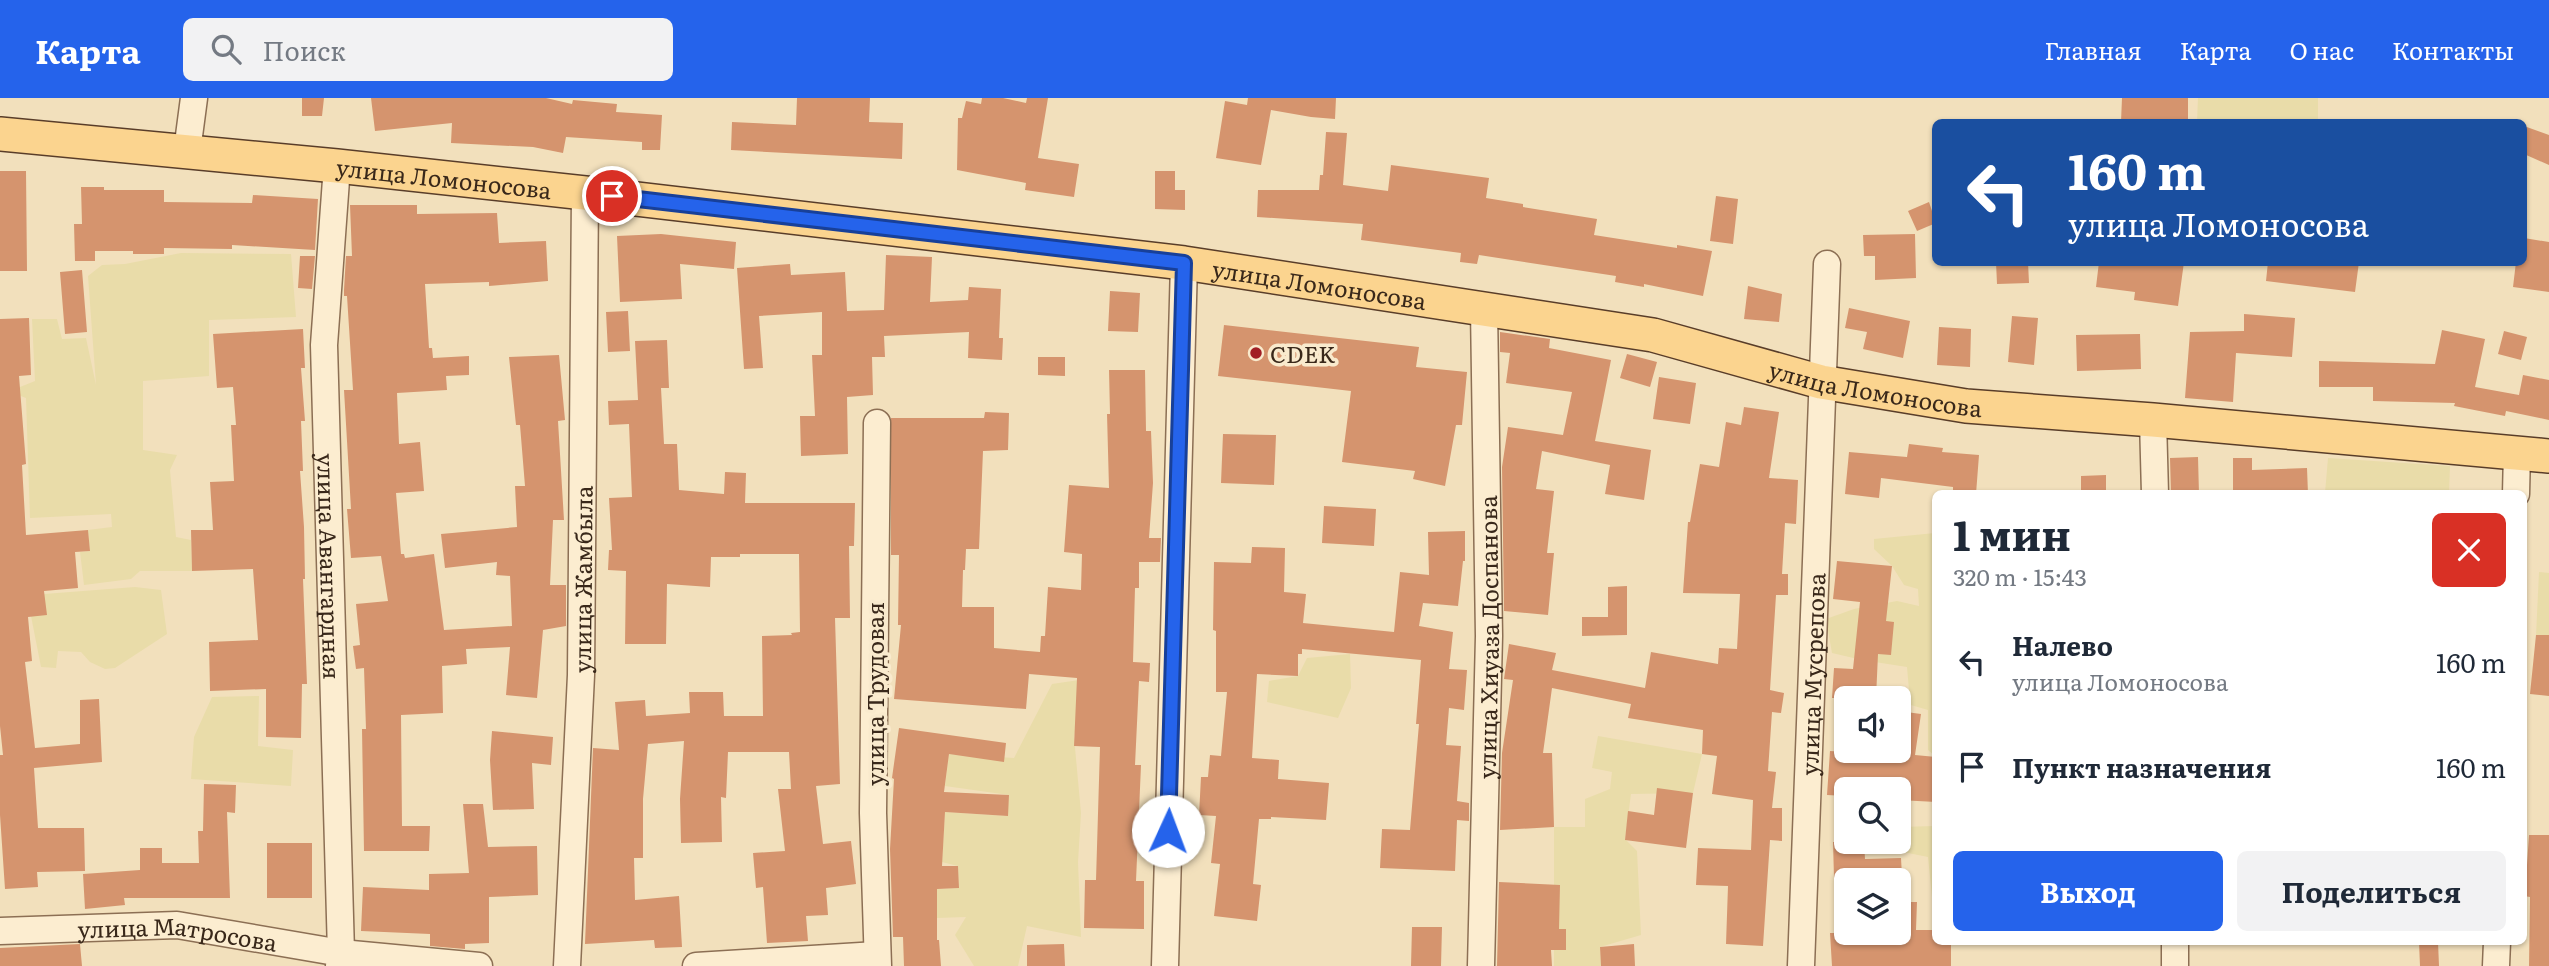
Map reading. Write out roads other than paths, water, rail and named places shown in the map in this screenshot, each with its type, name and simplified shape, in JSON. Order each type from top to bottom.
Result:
[{"type":"main road","name":"улица Ломоносова","points":[[0,134],[585,193],[1184,263],[1653,335],[1821,382],[1966,406],[2533,454]]},
{"type":"street","points":[[187,151],[194,98]]},
{"type":"street","name":"улица Авангардная","points":[[337,166],[324,345],[340,960]]},
{"type":"street","name":"улица Жамбыла","points":[[567,966],[581,675],[585,193]]},
{"type":"street","points":[[1165,966],[1184,263]]},
{"type":"street","name":"улица Мусрепова","points":[[1801,966],[1827,264]]},
{"type":"street","name":"улица Хиуаза Доспанова","points":[[1481,966],[1489,636],[1484,309]]},
{"type":"street","points":[[2153,420],[2155,490]]},
{"type":"street","name":"улица Трудовая","points":[[877,423],[873,813],[877,960]]},
{"type":"street","points":[[2518,490],[2533,454]]},
{"type":"street","name":"улица Матросова","points":[[0,931],[177,925],[340,960],[479,966]]},
{"type":"street","points":[[2175,945],[2175,966]]},
{"type":"street","points":[[2497,945],[2497,966]]},
{"type":"street","points":[[696,966],[877,960]]},
{"type":"place","name":"CDEK","points":[[1256,353]]}]
